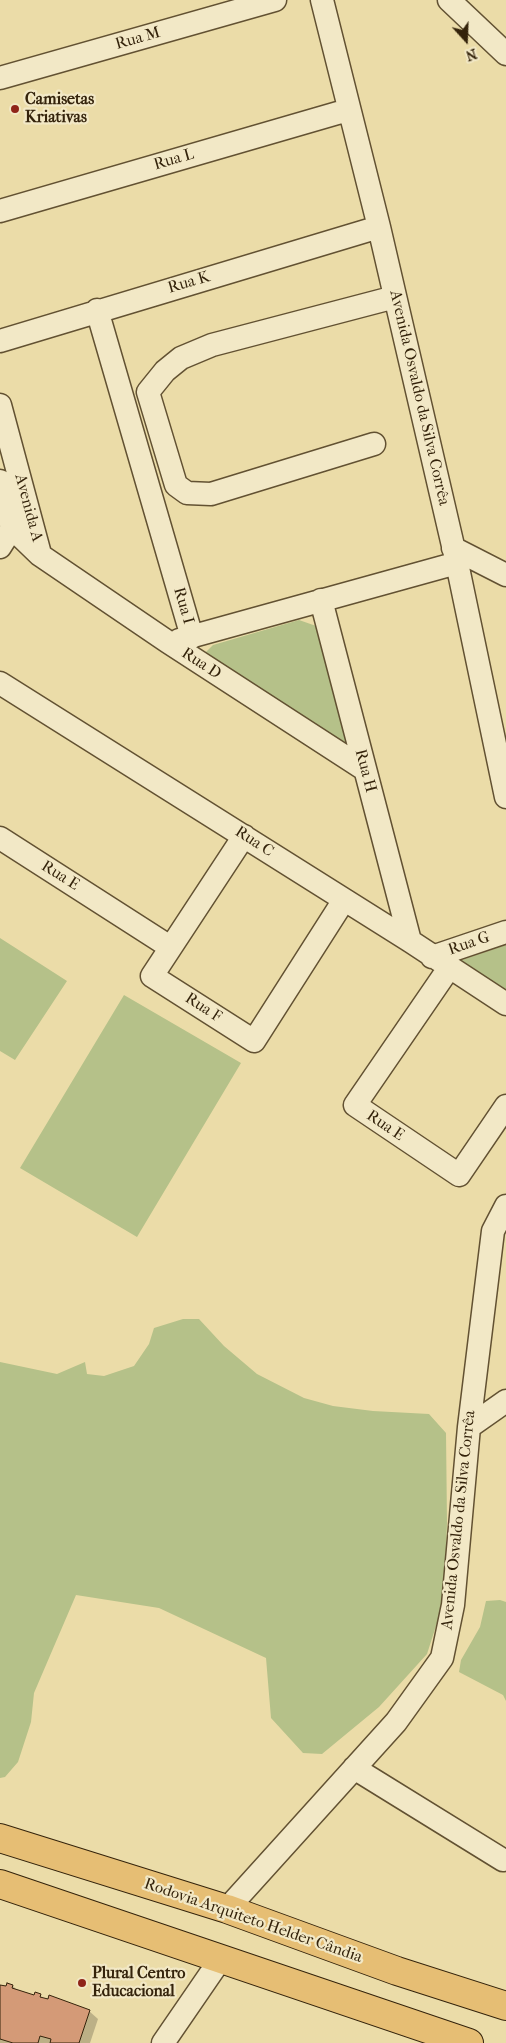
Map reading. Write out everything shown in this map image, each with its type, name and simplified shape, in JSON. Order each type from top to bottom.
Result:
[{"type":"main road","name":"Rodovia Arquiteto Helder Cândia","points":[[0,1838],[227,1909],[396,1971],[506,2006]]},
{"type":"main road","points":[[0,1884],[468,2043]]},
{"type":"street","name":"Rua M","points":[[0,78],[275,0]]},
{"type":"street","name":"Avenida Osvaldo da Silva Corrêa","points":[[322,0],[348,110],[379,227],[455,555],[506,797]]},
{"type":"street","points":[[449,0],[506,54]]},
{"type":"street","name":"Rua L","points":[[0,211],[348,110]]},
{"type":"street","name":"Rua K","points":[[0,341],[97,310],[379,227]]},
{"type":"street","points":[[374,444],[211,494],[187,494],[176,484],[148,392],[165,371],[181,358],[212,345],[395,297]]},
{"type":"street","name":"Rua I","points":[[97,310],[192,637],[321,600],[455,555]]},
{"type":"street","name":"Avenida A","points":[[0,405],[40,555]]},
{"type":"street","name":"Avenida A","points":[[0,481],[12,528],[40,555]]},
{"type":"street","points":[[0,547],[12,528]]},
{"type":"street","name":"Rua D","points":[[40,555],[168,642],[364,769]]},
{"type":"street","points":[[455,555],[506,575]]},
{"type":"street","name":"Rua H","points":[[321,600],[410,941]]},
{"type":"street","points":[[168,642],[192,637]]},
{"type":"street","name":"Rua C","points":[[0,683],[410,941],[506,1004]]},
{"type":"street","name":"Rua F","points":[[244,836],[152,976],[254,1041],[344,900]]},
{"type":"street","name":"Rua E","points":[[0,838],[170,947]]},
{"type":"street","name":"Rua G","points":[[440,962],[506,932]]},
{"type":"street","name":"Rua E","points":[[440,962],[355,1105],[459,1175],[506,1106]]},
{"type":"street","name":"Avenida Osvaldo da Silva Corrêa","points":[[227,1909],[396,1722],[442,1658],[453,1605],[469,1427],[493,1231],[506,1206]]},
{"type":"street","points":[[469,1427],[506,1401]]},
{"type":"street","points":[[354,1768],[504,1860]]},
{"type":"street","points":[[163,2043],[220,1960]]},
{"type":"green space","points":[[299,620],[319,627],[349,743],[343,745],[205,653],[213,645]]},
{"type":"green space","points":[[0,938],[67,981],[15,1060],[0,1051]]},
{"type":"green space","points":[[506,945],[506,994],[459,961]]},
{"type":"green space","points":[[124,995],[241,1063],[137,1237],[20,1168]]},
{"type":"green space","points":[[183,1319],[199,1319],[224,1346],[257,1374],[304,1398],[333,1406],[373,1411],[429,1414],[446,1433],[447,1523],[444,1601],[427,1654],[379,1707],[322,1754],[303,1753],[271,1718],[266,1658],[159,1608],[76,1595],[34,1693],[31,1722],[18,1762],[5,1777],[0,1778],[0,1362],[57,1374],[85,1362],[87,1374],[104,1376],[134,1366],[149,1344],[154,1328]]},
{"type":"green space","points":[[500,1600],[506,1602],[506,1701],[503,1695],[459,1672],[461,1660],[480,1627],[486,1601]]},
{"type":"building","points":[[7,1983],[13,1985],[12,1988],[34,1995],[35,1992],[41,1994],[40,1997],[48,1999],[49,1995],[90,2010],[79,2043],[50,2043],[51,2039],[40,2036],[38,2043],[13,2043],[0,2039],[0,1985],[6,1986]]},
{"type":"place","name":"Camisetas Kriativas","points":[[15,109]]},
{"type":"place","name":"Plural Centro Educacional","points":[[82,1983]]}]
